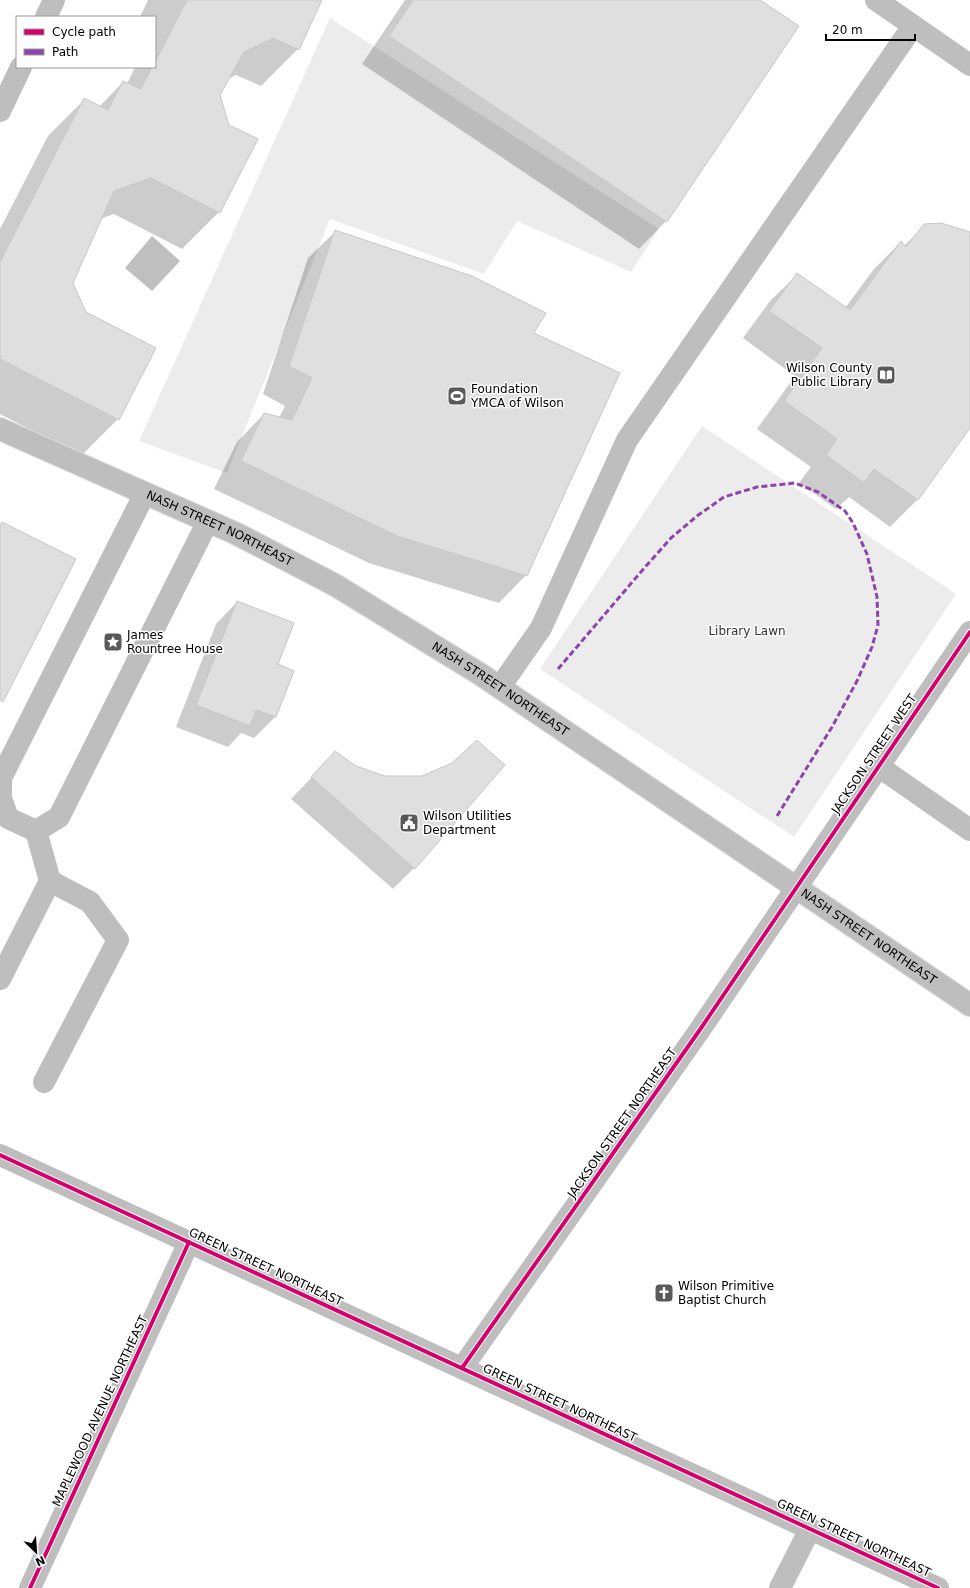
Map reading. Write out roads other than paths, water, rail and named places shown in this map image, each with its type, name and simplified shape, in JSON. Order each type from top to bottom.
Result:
[{"type":"street","points":[[46,16],[54,0]]},
{"type":"street","points":[[876,0],[970,65]]},
{"type":"street","points":[[500,687],[540,628],[627,440],[913,26]]},
{"type":"street","points":[[0,110],[21,68]]},
{"type":"street","name":"NASH STREET NORTHEAST","points":[[0,429],[237,534],[335,585],[500,687],[970,1005]]},
{"type":"street","points":[[0,979],[50,881],[36,831],[8,818],[2,798],[1,778],[145,493]]},
{"type":"street","points":[[36,831],[59,817],[208,521]]},
{"type":"street","name":"JACKSON STREET WEST","points":[[795,888],[970,632]]},
{"type":"street","points":[[878,766],[970,830]]},
{"type":"street","points":[[44,1082],[118,940],[90,902],[50,881]]},
{"type":"street","name":"JACKSON STREET NORTHEAST","points":[[462,1368],[699,1031],[795,888]]},
{"type":"street","name":"GREEN STREET NORTHEAST","points":[[0,1155],[938,1588]]},
{"type":"street","name":"MAPLEWOOD AVENUE NORTHEAST","points":[[30,1588],[189,1242]]},
{"type":"street","points":[[780,1588],[810,1529]]},
{"type":"place","name":"Wilson County Public Library","points":[[886,375]]},
{"type":"place","name":"Foundation YMCA of Wilson","points":[[457,396]]},
{"type":"place","name":"James Rountree House","points":[[113,642]]},
{"type":"place","name":"Wilson Utilities Department","points":[[409,823]]},
{"type":"place","name":"Wilson Primitive Baptist Church","points":[[664,1293]]},
{"type":"park label","name":"Library Lawn","points":[[747,631]]}]
